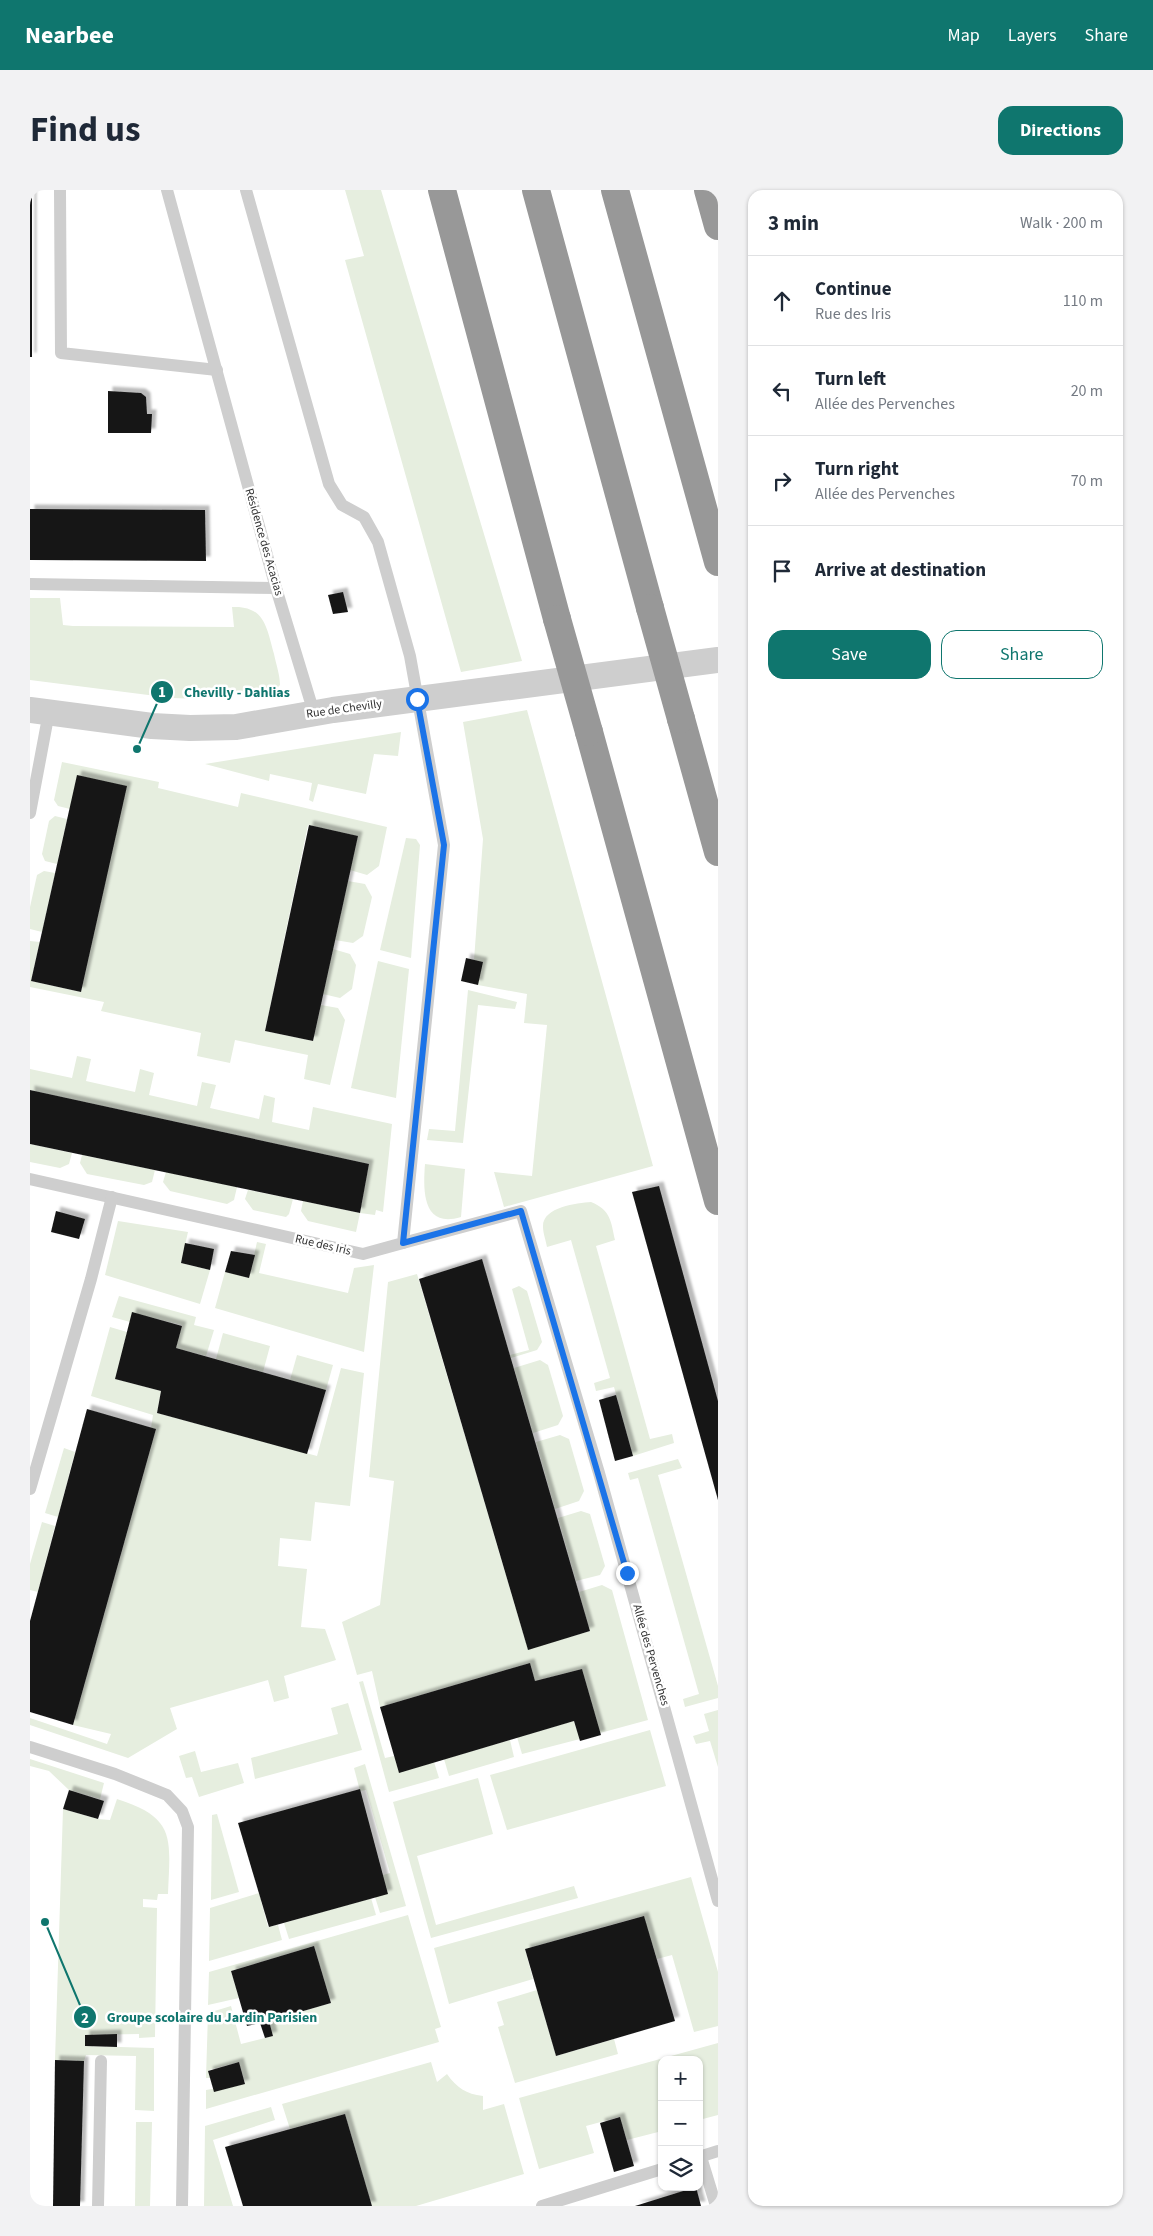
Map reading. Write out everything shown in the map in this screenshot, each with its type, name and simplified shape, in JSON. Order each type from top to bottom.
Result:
[{"type":"highway","points":[[442,190],[557,619],[590,732],[718,1201]]},
{"type":"highway","points":[[536,190],[718,852]]},
{"type":"highway","points":[[616,190],[718,562]]},
{"type":"highway","points":[[708,190],[718,226]]},
{"type":"street","name":"Rue de Chevilly","points":[[39,711],[152,726],[190,728],[236,727],[314,713],[718,660]]},
{"type":"lane","points":[[60,190],[61,353],[217,370]]},
{"type":"lane","name":"Résidence des Acacias","points":[[167,190],[276,588],[314,713]]},
{"type":"lane","points":[[246,190],[329,484],[342,506],[364,517],[378,542],[410,656],[444,845],[403,1243]]},
{"type":"lane","points":[[30,584],[276,588]]},
{"type":"lane","points":[[30,813],[39,711]]},
{"type":"lane","name":"Rue des Iris","points":[[30,1179],[363,1254],[403,1243]]},
{"type":"lane","points":[[30,1489],[91,1279],[112,1197]]},
{"type":"lane","name":"Allée des Pervenches","points":[[403,1243],[521,1211],[599,1473],[718,1901]]},
{"type":"lane","points":[[30,1746],[115,1774],[167,1795],[182,1811],[188,1827],[182,2206]]},
{"type":"lane","points":[[98,2206],[101,2060]]},
{"type":"lane","points":[[703,2156],[718,2151]]},
{"type":"lane","points":[[703,2166],[716,2206]]},
{"type":"lane","points":[[542,2206],[658,2170]]},
{"type":"green space","points":[[345,190],[381,190],[522,661],[461,672],[345,260],[364,256]]},
{"type":"green space","points":[[30,598],[60,598],[63,625],[73,626],[234,627],[232,607],[243,607],[252,610],[263,620],[269,636],[280,685],[277,688],[203,699],[172,698],[30,680]]},
{"type":"green space","points":[[527,710],[653,1166],[504,1207],[494,1172],[532,1176],[547,1025],[524,1023],[527,994],[478,985],[474,960],[483,839],[463,722]]},
{"type":"green space","points":[[401,732],[398,756],[374,754],[366,794],[318,784],[313,802],[309,800],[312,783],[270,774],[269,781],[205,764]]},
{"type":"green space","points":[[62,762],[159,782],[158,788],[238,807],[241,793],[387,827],[379,866],[367,875],[350,870],[358,836],[308,825],[265,1031],[313,1041],[321,1005],[338,1008],[345,1020],[330,1085],[304,1079],[308,1055],[235,1040],[230,1063],[197,1056],[201,1033],[101,1011],[104,1002],[30,987],[30,941],[40,942],[31,981],[81,992],[126,786],[70,809],[58,806],[54,800]]},
{"type":"green space","points":[[55,816],[67,819],[57,864],[45,861],[42,854],[49,821]]},
{"type":"green space","points":[[406,838],[416,839],[420,845],[411,958],[380,950]]},
{"type":"green space","points":[[44,871],[55,873],[42,932],[30,929],[30,907],[37,875]]},
{"type":"green space","points":[[348,881],[365,884],[372,897],[363,936],[353,943],[335,940]]},
{"type":"green space","points":[[333,949],[350,954],[356,965],[352,989],[340,998],[323,994]]},
{"type":"green space","points":[[378,961],[409,969],[396,1098],[351,1088]]},
{"type":"green space","points":[[468,990],[517,1002],[515,1009],[478,1005],[463,1143],[427,1140],[429,1129],[455,1131]]},
{"type":"green space","points":[[77,1056],[91,1059],[86,1081],[135,1092],[140,1069],[154,1073],[149,1095],[197,1106],[202,1082],[216,1085],[210,1108],[259,1119],[264,1095],[275,1098],[272,1122],[309,1130],[313,1107],[392,1124],[383,1212],[376,1210],[375,1215],[360,1213],[369,1164],[30,1090],[30,1069],[72,1078]]},
{"type":"green space","points":[[30,1144],[72,1153],[69,1164],[60,1168],[30,1162]]},
{"type":"green space","points":[[82,1155],[155,1170],[152,1182],[144,1185],[87,1174],[80,1163]]},
{"type":"green space","points":[[425,1164],[465,1169],[461,1217],[448,1219],[439,1217],[432,1212],[425,1195]]},
{"type":"green space","points":[[166,1172],[237,1187],[234,1200],[227,1204],[170,1191],[163,1182]]},
{"type":"green space","points":[[248,1190],[293,1199],[289,1214],[286,1217],[253,1210],[245,1199]]},
{"type":"green space","points":[[303,1201],[360,1213],[356,1232],[308,1221],[301,1211]]},
{"type":"green space","points":[[591,1202],[603,1209],[609,1217],[615,1240],[596,1246],[650,1439],[672,1434],[674,1443],[633,1456],[614,1387],[596,1391],[594,1383],[610,1378],[571,1240],[547,1247],[543,1232],[544,1220],[554,1211],[569,1205]]},
{"type":"green space","points":[[118,1221],[188,1232],[181,1263],[210,1270],[200,1304],[105,1275]]},
{"type":"green space","points":[[257,1242],[266,1244],[259,1273],[348,1293],[354,1268],[374,1265],[364,1352],[215,1308],[225,1272],[249,1277]]},
{"type":"green space","points":[[417,1274],[528,1649],[590,1631],[579,1592],[602,1585],[612,1590],[648,1720],[600,1733],[582,1669],[535,1681],[530,1663],[380,1707],[372,1671],[357,1675],[342,1622],[380,1605],[394,1481],[369,1477],[388,1282]]},
{"type":"green space","points":[[519,1286],[527,1291],[542,1342],[537,1350],[511,1358],[510,1355],[529,1350],[512,1289]]},
{"type":"green space","points":[[119,1296],[196,1317],[194,1325],[214,1330],[206,1356],[176,1348],[182,1325],[132,1313],[130,1322],[112,1317]]},
{"type":"green space","points":[[110,1327],[127,1332],[116,1379],[161,1391],[157,1413],[317,1456],[341,1368],[364,1373],[350,1506],[315,1502],[311,1541],[280,1538],[278,1566],[307,1569],[301,1627],[325,1629],[336,1660],[284,1676],[289,1698],[274,1702],[268,1680],[170,1708],[177,1729],[128,1758],[30,1725],[30,1718],[107,1744],[111,1734],[73,1725],[156,1429],[151,1428],[153,1415],[91,1396]]},
{"type":"green space","points":[[223,1333],[270,1346],[263,1372],[216,1359]]},
{"type":"green space","points":[[297,1355],[333,1365],[326,1390],[290,1380]]},
{"type":"green space","points":[[540,1360],[548,1365],[563,1416],[558,1425],[533,1433],[514,1368]]},
{"type":"green space","points":[[560,1435],[569,1439],[584,1491],[579,1501],[555,1509],[536,1442]]},
{"type":"green space","points":[[64,1448],[75,1452],[58,1517],[45,1513]]},
{"type":"green space","points":[[678,1459],[682,1468],[658,1475],[718,1686],[718,1698],[685,1707],[683,1699],[699,1694],[638,1478],[630,1480],[628,1473]]},
{"type":"green space","points":[[581,1511],[590,1514],[605,1566],[600,1575],[576,1581],[558,1518]]},
{"type":"green space","points":[[42,1522],[55,1526],[38,1592],[30,1590],[30,1564]]},
{"type":"green space","points":[[363,1681],[385,1758],[394,1756],[399,1772],[434,1762],[439,1778],[389,1792],[359,1682]]},
{"type":"green space","points":[[348,1703],[362,1750],[255,1779],[251,1758],[338,1734],[331,1708]]},
{"type":"green space","points":[[718,1710],[718,1767],[710,1741],[696,1744],[693,1736],[709,1731],[704,1714]]},
{"type":"green space","points":[[574,1721],[580,1739],[522,1754],[517,1737]]},
{"type":"green space","points":[[650,1730],[666,1786],[507,1830],[490,1775]]},
{"type":"green space","points":[[510,1740],[514,1757],[449,1776],[444,1759]]},
{"type":"green space","points":[[195,1751],[201,1772],[238,1763],[244,1783],[199,1797],[192,1777],[186,1778],[179,1756]]},
{"type":"green space","points":[[30,1759],[104,1783],[100,1799],[69,1790],[49,1771],[30,1766]]},
{"type":"green space","points":[[365,1764],[406,1906],[380,1913],[375,1897],[383,1875],[390,1873],[366,1790],[360,1791],[354,1768]]},
{"type":"green space","points":[[478,1778],[493,1834],[417,1856],[436,1925],[574,1886],[578,1898],[431,1938],[393,1802]]},
{"type":"green space","points":[[117,1799],[151,1814],[166,1833],[169,1845],[168,1894],[158,1894],[157,1900],[143,1899],[143,1907],[157,1908],[155,2037],[139,2038],[139,2034],[86,2035],[85,2046],[154,2048],[154,2111],[135,2110],[136,2056],[86,2055],[84,2061],[55,2060],[63,1809],[98,1819],[110,1820]]},
{"type":"green space","points":[[217,1814],[239,1892],[211,1900],[212,1815]]},
{"type":"green space","points":[[691,1877],[718,1972],[718,2026],[694,2032],[672,1955],[657,1959],[643,1916],[525,1949],[533,1979],[449,2004],[434,1948]]},
{"type":"green space","points":[[259,1893],[268,1927],[278,1925],[282,1940],[209,1961],[210,1908]]},
{"type":"green space","points":[[371,1898],[376,1915],[289,1939],[284,1923]]},
{"type":"green space","points":[[408,1915],[441,2027],[435,2029],[439,2042],[206,2109],[206,2090],[245,2083],[239,2062],[209,2070],[210,2078],[206,2078],[208,2013],[231,2006],[241,2044],[273,2036],[269,2021],[331,2003],[314,1946],[231,1971],[239,1998],[208,2005],[209,1972]]},
{"type":"green space","points":[[537,1990],[556,2056],[614,2039],[618,2054],[515,2083],[498,2027],[504,2025],[497,2002]]},
{"type":"green space","points":[[718,2043],[718,2115],[703,2119],[703,2056],[671,2056]]},
{"type":"green space","points":[[658,2060],[658,2132],[627,2140],[619,2117],[586,2126],[594,2153],[539,2169],[519,2098]]},
{"type":"green space","points":[[431,2062],[437,2082],[447,2074],[462,2090],[483,2096],[483,2110],[504,2104],[524,2174],[416,2206],[372,2206],[345,2114],[290,2129],[282,2104]]},
{"type":"green space","points":[[271,2107],[275,2120],[213,2140],[233,2206],[204,2206],[205,2126]]},
{"type":"green space","points":[[136,2122],[152,2122],[150,2206],[135,2206]]},
{"type":"building","points":[[30,190],[32,190],[32,357],[30,357]]},
{"type":"building","points":[[108,391],[141,393],[146,397],[147,414],[152,414],[151,433],[108,433]]},
{"type":"building","points":[[30,509],[205,510],[206,561],[30,560]]},
{"type":"building","points":[[343,592],[348,612],[333,614],[328,595]]},
{"type":"building","points":[[77,775],[127,786],[81,992],[31,981]]},
{"type":"building","points":[[309,825],[358,836],[313,1041],[265,1031]]},
{"type":"building","points":[[466,958],[483,962],[478,985],[461,981]]},
{"type":"building","points":[[30,1090],[369,1164],[360,1213],[30,1144]]},
{"type":"building","points":[[659,1186],[718,1401],[718,1500],[632,1192]]},
{"type":"building","points":[[56,1211],[85,1219],[79,1239],[51,1232]]},
{"type":"building","points":[[185,1243],[214,1249],[210,1270],[181,1263]]},
{"type":"building","points":[[231,1251],[255,1255],[249,1278],[225,1272]]},
{"type":"building","points":[[482,1259],[590,1631],[528,1650],[419,1279]]},
{"type":"building","points":[[132,1312],[182,1326],[176,1348],[326,1390],[307,1454],[157,1413],[161,1391],[115,1379]]},
{"type":"building","points":[[616,1395],[633,1456],[615,1461],[599,1400]]},
{"type":"building","points":[[87,1409],[156,1429],[73,1725],[30,1712],[30,1621]]},
{"type":"building","points":[[530,1663],[535,1681],[582,1669],[601,1735],[580,1741],[574,1721],[399,1773],[380,1707]]},
{"type":"building","points":[[360,1789],[388,1894],[269,1927],[238,1823]]},
{"type":"building","points":[[69,1790],[104,1801],[98,1819],[63,1809]]},
{"type":"building","points":[[644,1916],[675,2021],[556,2056],[525,1949]]},
{"type":"building","points":[[314,1946],[331,2003],[269,2021],[273,2036],[265,2038],[260,2023],[247,2026],[231,1971]]},
{"type":"building","points":[[117,2034],[117,2047],[85,2046],[85,2035]]},
{"type":"building","points":[[55,2060],[84,2061],[80,2206],[53,2206]]},
{"type":"building","points":[[239,2062],[245,2084],[214,2092],[208,2071]]},
{"type":"building","points":[[345,2114],[372,2206],[243,2206],[225,2147]]},
{"type":"building","points":[[620,2117],[634,2166],[614,2172],[600,2123]]},
{"type":"building","points":[[683,2191],[697,2191],[701,2206],[635,2206]]},
{"type":"place","name":"Chevilly - Dahlias","points":[[137,749]]},
{"type":"place","name":"Groupe scolaire du Jardin Parisien","points":[[45,1922]]},
{"type":"route","points":[[417,699],[444,845],[403,1243],[521,1211],[585,1423],[627,1573]]}]
